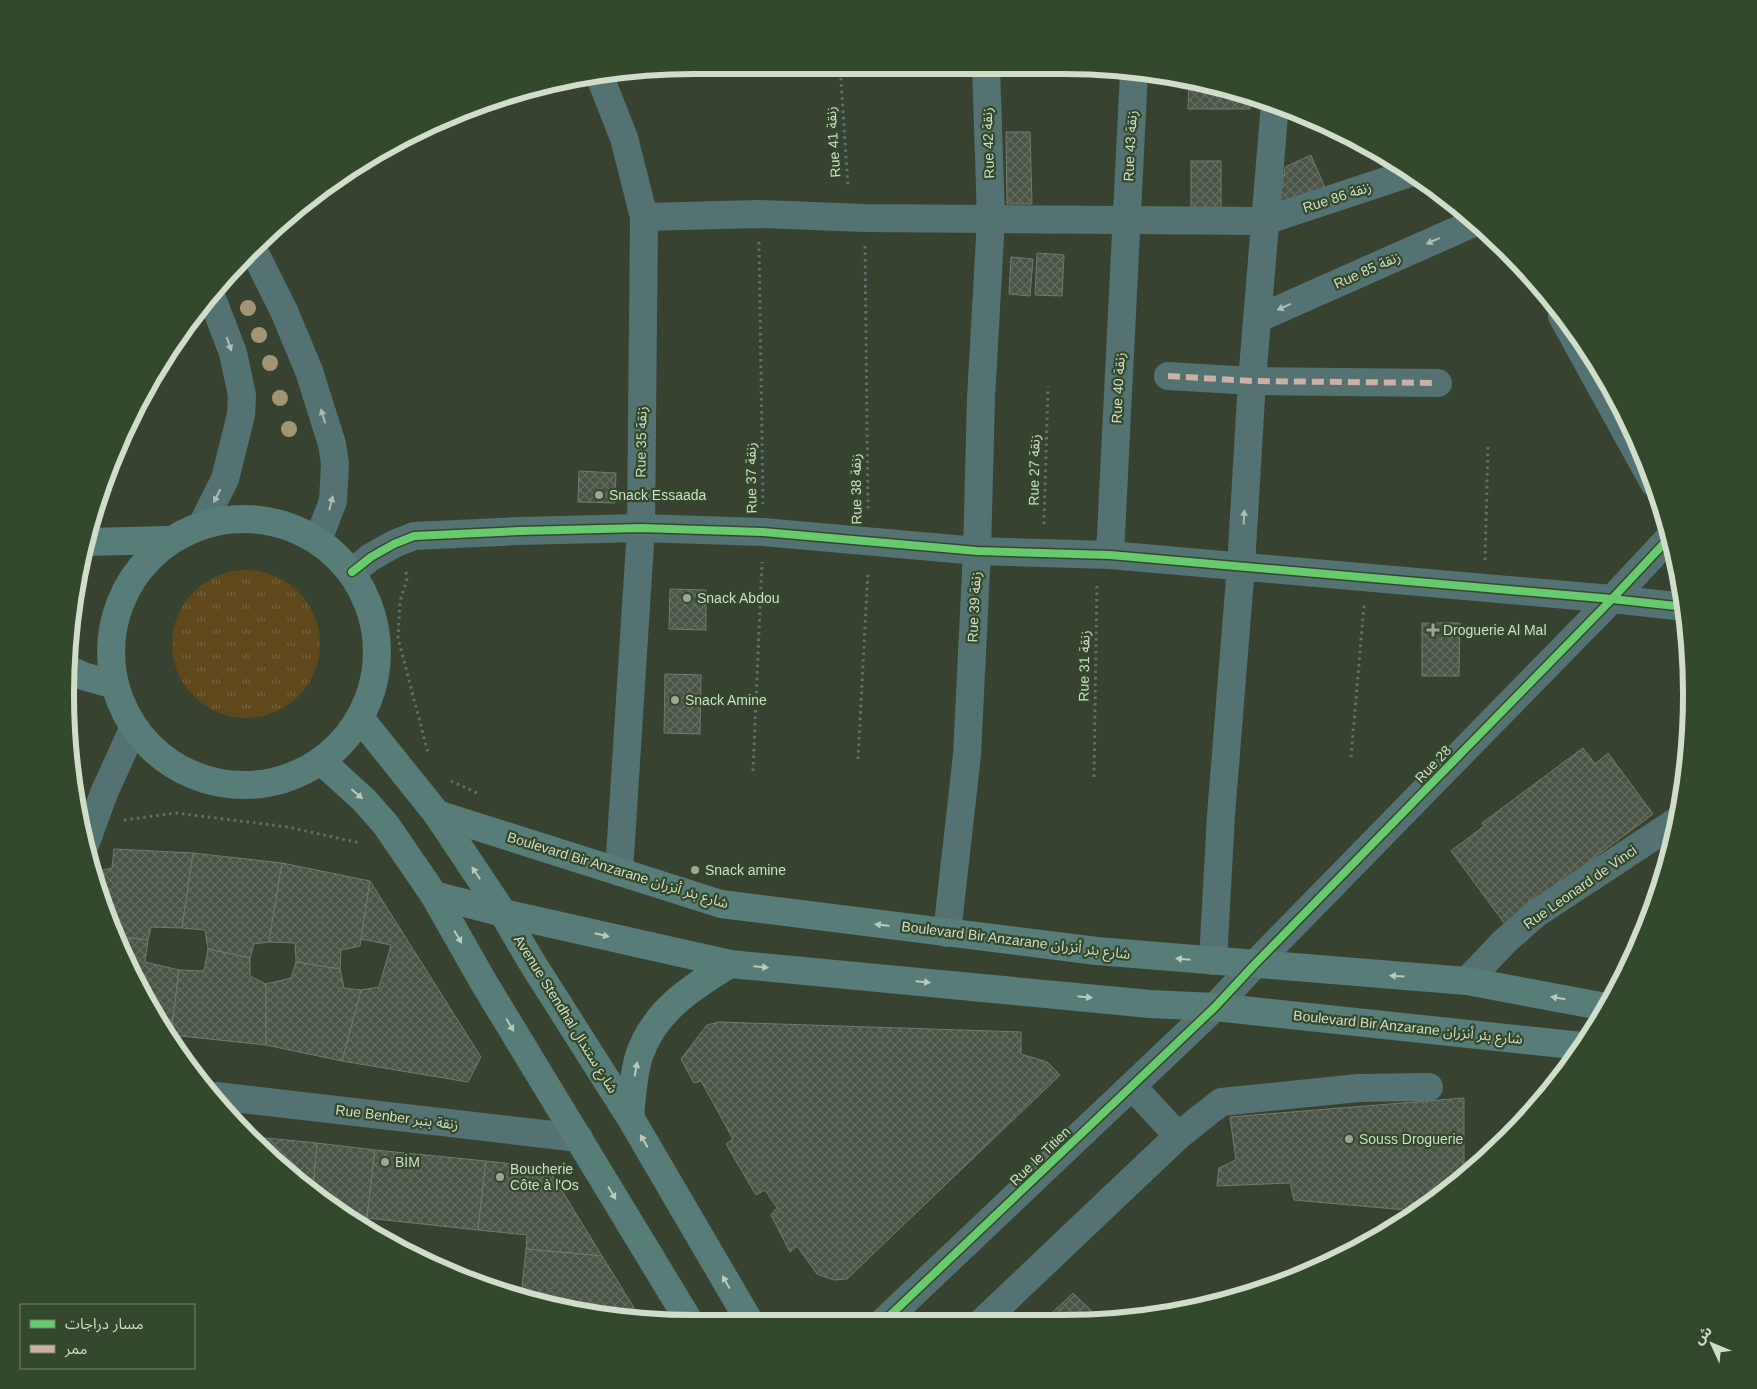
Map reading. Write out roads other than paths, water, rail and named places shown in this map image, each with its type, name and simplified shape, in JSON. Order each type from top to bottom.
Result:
[{"type":"main road","points":[[231,519],[262,519],[291,526],[318,540],[336,554],[352,572],[370,606],[375,624],[378,643],[374,682],[360,718],[342,741],[321,760],[303,771],[283,779],[262,784],[241,785],[200,777],[181,769],[152,748],[134,727],[123,706],[116,685],[111,644],[114,623],[129,585],[155,553],[171,540],[202,525],[231,519]]},
{"type":"main road","points":[[93,542],[171,540]]},
{"type":"main road","points":[[75,672],[116,685]]},
{"type":"main road","name":"Avenue Stendhal شارع ستندال","points":[[360,718],[437,814],[503,913],[536,969],[630,1117],[746,1315]]},
{"type":"main road","points":[[321,760],[381,818],[434,895],[484,983],[685,1315]]},
{"type":"main road","name":"Boulevard Bir Anzarane شارع بئر أنزران","points":[[437,814],[721,904],[1097,951],[1213,962],[1467,981],[1600,1006]]},
{"type":"main road","name":"Boulevard Bir Anzarane شارع بئر أنزران","points":[[434,895],[503,913],[730,964],[1150,1004],[1215,1006],[1575,1045]]},
{"type":"main road","points":[[630,1117],[633,1084],[639,1057],[644,1043],[653,1028],[684,994],[730,964]]},
{"type":"street","name":"Rue 42 زنقة","points":[[986,74],[990,219]]},
{"type":"street","name":"Rue 43 زنقة","points":[[1126,220],[1134,78]]},
{"type":"street","name":"Rue 35 زنقة","points":[[601,81],[624,138],[644,217],[640,528],[619,872]]},
{"type":"street","points":[[1213,962],[1221,815],[1241,566],[1252,381],[1274,112]]},
{"type":"street","name":"Rue 86 زنقة","points":[[644,217],[759,214],[1264,222],[1403,175]]},
{"type":"street","name":"Rue 39 زنقة","points":[[947,933],[967,755],[990,219]]},
{"type":"street","name":"Rue 40 زنقة","points":[[1104,555],[1126,220]]},
{"type":"street","name":"Rue 85 زنقة","points":[[1257,319],[1469,225]]},
{"type":"street","points":[[256,256],[284,311],[309,371],[332,444],[335,464],[333,501],[318,540]]},
{"type":"street","points":[[202,525],[226,479],[241,415],[242,395],[233,353],[214,303]]},
{"type":"street","points":[[1168,376],[1252,381],[1438,383]]},
{"type":"street","points":[[1597,379],[1606,396]]},
{"type":"street","points":[[352,572],[371,557],[394,544],[414,536],[519,530],[640,528],[763,532],[977,550],[1104,555],[1677,606]]},
{"type":"street","name":"Rue 28","points":[[1215,1006],[1664,543]]},
{"type":"street","points":[[90,832],[134,727]]},
{"type":"street","name":"Rue Leonard de Vinci","points":[[1467,981],[1504,942],[1537,913],[1669,826]]},
{"type":"street","name":"Rue le Titien","points":[[890,1315],[1215,1006]]},
{"type":"street","points":[[1132,1086],[1178,1136]]},
{"type":"street","points":[[990,1315],[1178,1136],[1221,1102],[1358,1088],[1429,1087]]},
{"type":"street","name":"Rue Benber زنقة بنبر","points":[[222,1097],[578,1138]]},
{"type":"place","name":"Snack Essaada","points":[[599,495]]},
{"type":"place","name":"Snack Abdou","points":[[687,598]]},
{"type":"place","name":"Droguerie Al Mal","points":[[1433,630]]},
{"type":"place","name":"Snack Amine","points":[[675,700]]},
{"type":"place","name":"Snack amine","points":[[695,870]]},
{"type":"place","name":"Souss Droguerie","points":[[1349,1139]]},
{"type":"place","name":"BİM","points":[[385,1162]]},
{"type":"place","name":"Boucherie Côte à l'Os","points":[[500,1177]]}]
